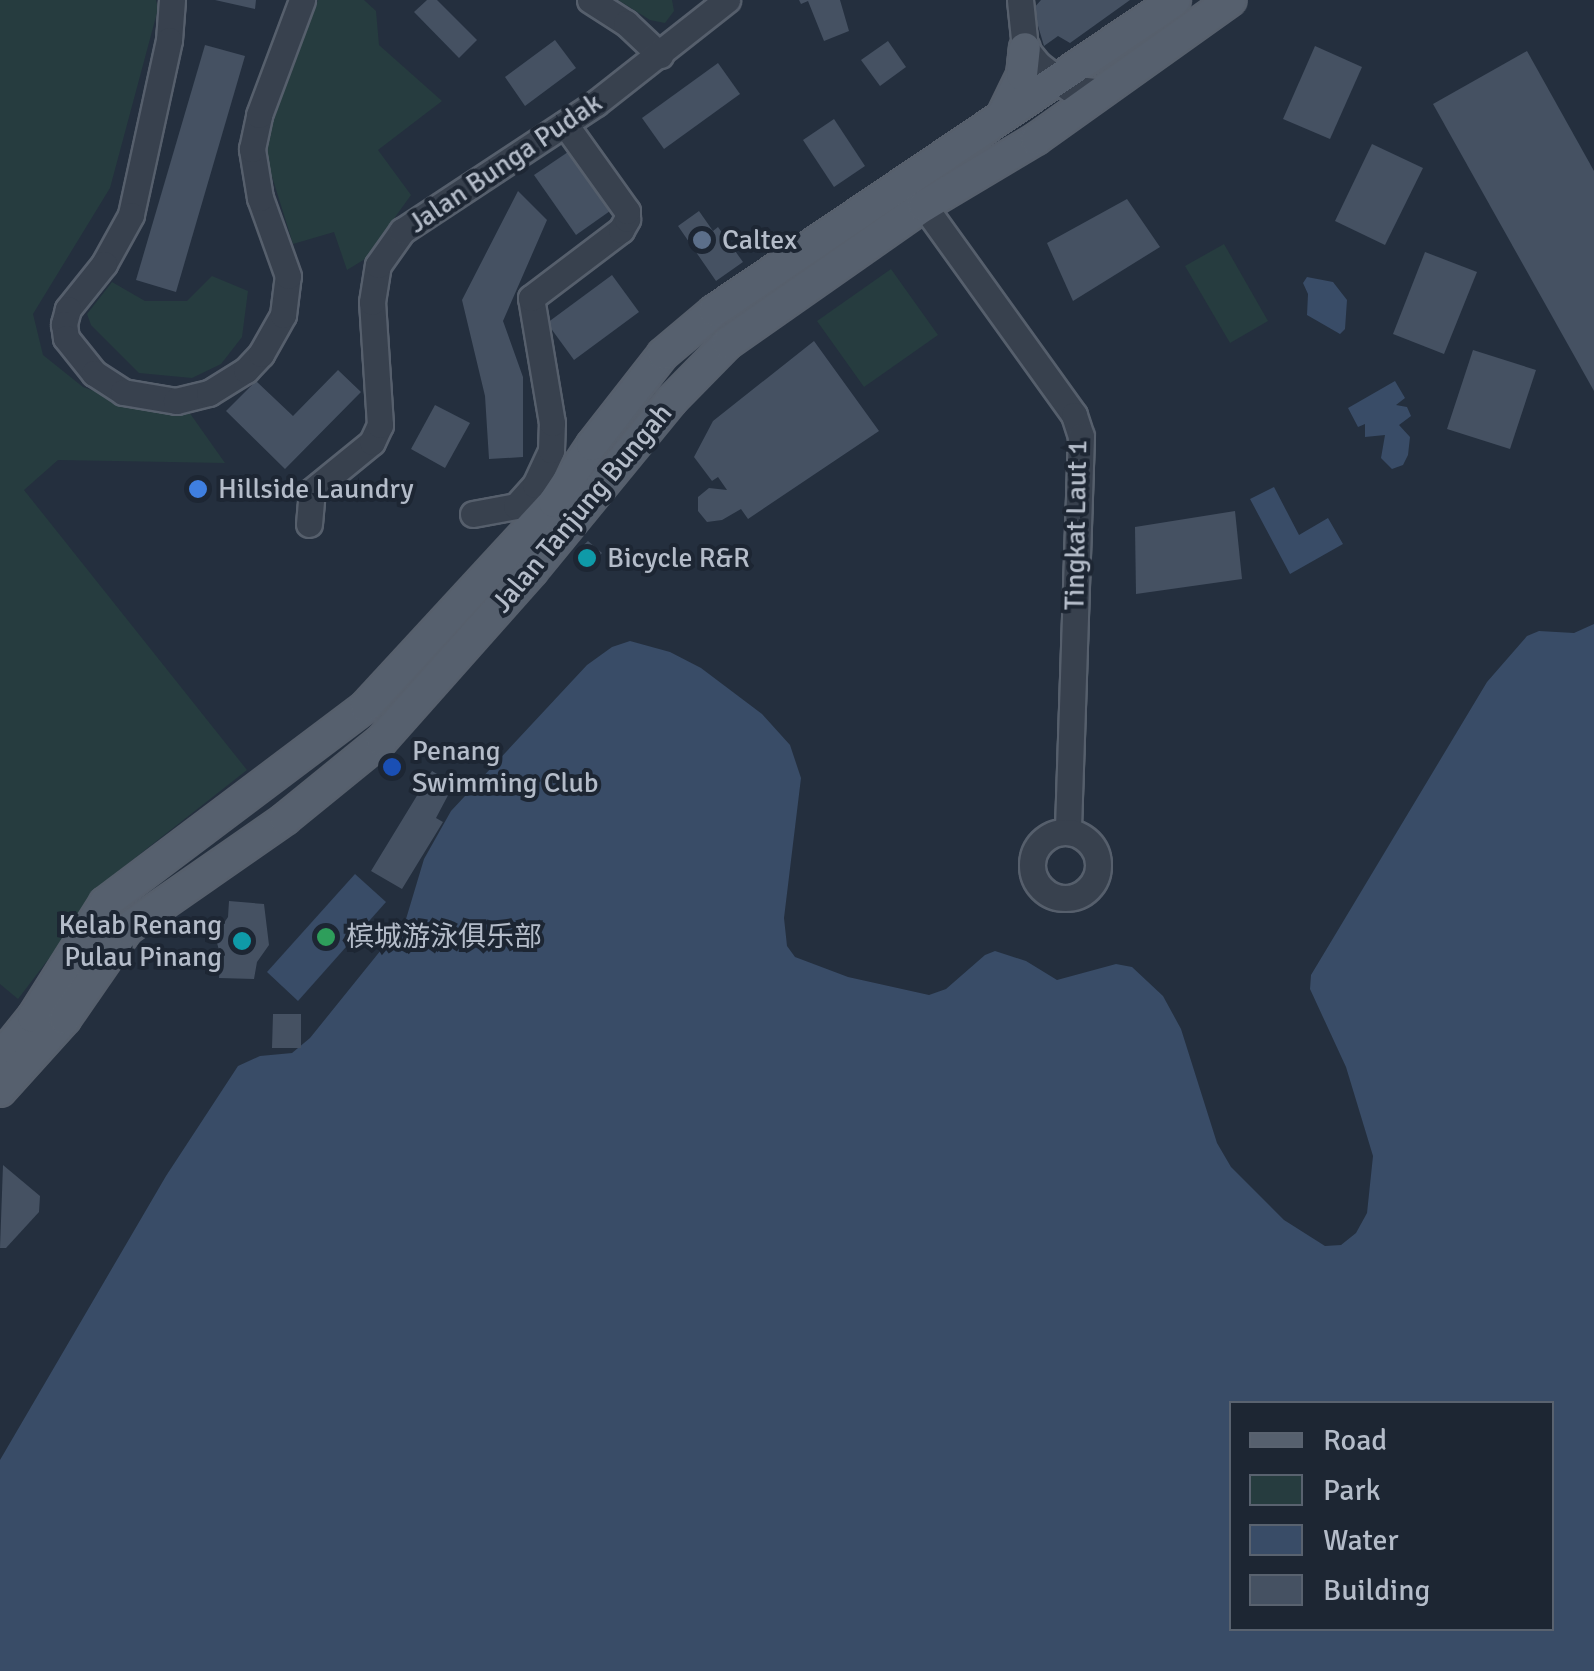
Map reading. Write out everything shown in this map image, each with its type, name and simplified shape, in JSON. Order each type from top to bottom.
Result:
[{"type":"main road","name":"Jalan Tanjung Bungah","points":[[0,1058],[34,1017],[105,902],[366,706],[554,502],[592,445],[663,354],[714,311],[1175,0]]},
{"type":"main road","name":"Jalan Tanjung Bungah","points":[[0,1091],[65,1019],[128,930],[298,809],[382,740],[532,571],[671,401],[728,343],[924,206],[1036,140],[1231,0]]},
{"type":"main road","points":[[998,121],[1014,97],[1025,48]]},
{"type":"street","points":[[172,0],[168,40],[131,215],[121,238],[68,309],[64,324],[66,338],[94,373],[123,392],[176,402],[209,393],[246,370],[262,354],[283,314],[288,276],[260,198],[252,150],[259,115],[302,0]]},
{"type":"street","points":[[590,0],[626,23],[660,55]]},
{"type":"street","name":"Jalan Bunga Pudak","points":[[309,524],[312,491],[372,442],[380,425],[372,302],[378,265],[402,231],[565,124],[727,0]]},
{"type":"street","points":[[1015,5],[1025,48],[1058,80],[1078,91],[1102,92]]},
{"type":"street","points":[[473,514],[516,506],[536,485],[551,450],[552,423],[531,298],[621,230],[627,220],[627,211],[565,124]]},
{"type":"street","name":"Tingkat Laut 1","points":[[924,206],[1074,415],[1081,436],[1068,832]]},
{"type":"green space","points":[[0,0],[156,0],[158,9],[110,188],[33,314],[43,355],[83,387],[136,406],[189,412],[225,463],[58,460],[24,490],[247,770],[112,876],[18,999],[0,984]]},
{"type":"green space","points":[[318,0],[364,0],[376,11],[379,45],[442,101],[378,150],[411,195],[365,259],[347,270],[334,232],[293,244],[265,154],[269,127]]},
{"type":"green space","points":[[618,0],[672,0],[674,11],[665,23],[650,20]]},
{"type":"green space","points":[[1224,244],[1268,321],[1230,343],[1185,266]]},
{"type":"green space","points":[[891,269],[938,335],[864,387],[817,321]]},
{"type":"green space","points":[[212,276],[248,291],[242,337],[221,364],[192,378],[139,373],[91,325],[87,314],[112,282],[145,301],[187,301]]},
{"type":"water","points":[[1307,277],[1333,282],[1347,300],[1345,329],[1340,334],[1307,315],[1308,294],[1303,283]]},
{"type":"water","points":[[1395,381],[1405,398],[1396,405],[1407,407],[1411,416],[1399,425],[1410,437],[1408,455],[1403,465],[1392,469],[1381,458],[1385,435],[1365,437],[1365,424],[1358,427],[1348,408]]},
{"type":"water","points":[[1274,487],[1299,535],[1328,518],[1343,544],[1290,574],[1250,499]]},
{"type":"water","points":[[1594,624],[1594,1671],[0,1671],[0,1460],[166,1176],[238,1066],[260,1056],[292,1053],[310,1038],[406,919],[424,859],[451,811],[587,665],[612,647],[630,641],[670,652],[701,668],[762,714],[790,745],[801,778],[784,918],[787,946],[795,957],[848,977],[929,995],[946,989],[995,951],[1026,961],[1057,980],[1116,964],[1132,967],[1163,996],[1181,1029],[1217,1143],[1231,1167],[1284,1220],[1325,1246],[1341,1245],[1356,1233],[1367,1213],[1373,1156],[1346,1067],[1310,989],[1311,975],[1487,682],[1527,636],[1539,631],[1574,633]]},
{"type":"water","name":"槟城游泳俱乐部","points":[[355,874],[386,902],[298,1001],[267,972]]},
{"type":"building","points":[[215,0],[256,0],[255,9]]},
{"type":"building","points":[[427,0],[437,0],[477,40],[459,58],[414,12]]},
{"type":"building","points":[[799,0],[840,0],[849,31],[824,41],[808,1],[801,4]]},
{"type":"building","points":[[1041,0],[1130,0],[1070,43],[1058,36],[1044,46],[1033,9]]},
{"type":"building","points":[[555,40],[576,68],[525,106],[505,77]]},
{"type":"building","points":[[888,41],[906,67],[880,86],[861,60]]},
{"type":"building","points":[[205,45],[245,56],[176,292],[136,280]]},
{"type":"building","points":[[1315,46],[1362,67],[1330,139],[1283,119]]},
{"type":"building","points":[[1527,51],[1594,171],[1594,391],[1433,104]]},
{"type":"building","points":[[718,63],[740,94],[664,149],[642,118]]},
{"type":"building","points":[[834,119],[865,166],[834,187],[803,140]]},
{"type":"building","points":[[1372,144],[1423,168],[1385,245],[1335,221]]},
{"type":"building","points":[[568,152],[610,211],[576,235],[534,175]]},
{"type":"building","points":[[518,191],[547,220],[503,321],[523,377],[523,457],[489,459],[485,396],[462,300]]},
{"type":"building","points":[[1127,199],[1160,247],[1073,301],[1047,243]]},
{"type":"building","points":[[699,211],[713,231],[718,227],[743,262],[716,281],[678,226]]},
{"type":"building","points":[[1425,252],[1477,272],[1444,354],[1393,334]]},
{"type":"building","points":[[612,275],[639,312],[574,360],[547,323]]},
{"type":"building","points":[[814,341],[879,431],[748,519],[741,509],[722,520],[707,522],[698,511],[698,497],[709,488],[727,490],[718,477],[712,481],[694,457],[713,421]]},
{"type":"building","points":[[1473,350],[1536,370],[1510,449],[1447,429]]},
{"type":"building","points":[[338,370],[361,392],[285,469],[226,411],[256,381],[293,416]]},
{"type":"building","points":[[435,405],[470,423],[445,468],[411,449]]},
{"type":"building","points":[[1235,511],[1242,579],[1136,594],[1135,527]]},
{"type":"building","name":"Bicycle R&R","points":[[588,541],[602,553],[588,567],[574,554]]},
{"type":"building","points":[[432,771],[454,784],[436,818],[443,822],[402,889],[371,871]]},
{"type":"building","name":"Kelab Renang Pulau Pinang","points":[[229,901],[264,904],[269,945],[257,962],[254,979],[219,978],[221,957],[215,936],[228,917]]},
{"type":"building","points":[[273,1014],[301,1014],[301,1048],[272,1048]]},
{"type":"building","points":[[3,1165],[40,1196],[39,1212],[6,1248],[0,1248]]},
{"type":"place","name":"Caltex","points":[[702,240]]},
{"type":"place","name":"Hillside Laundry","points":[[198,489]]},
{"type":"place","name":"Bicycle R&R","points":[[587,558]]},
{"type":"place","name":"Penang Swimming Club","points":[[392,767]]},
{"type":"place","name":"槟城游泳俱乐部","points":[[326,937]]},
{"type":"place","name":"Kelab Renang Pulau Pinang","points":[[242,941]]}]
